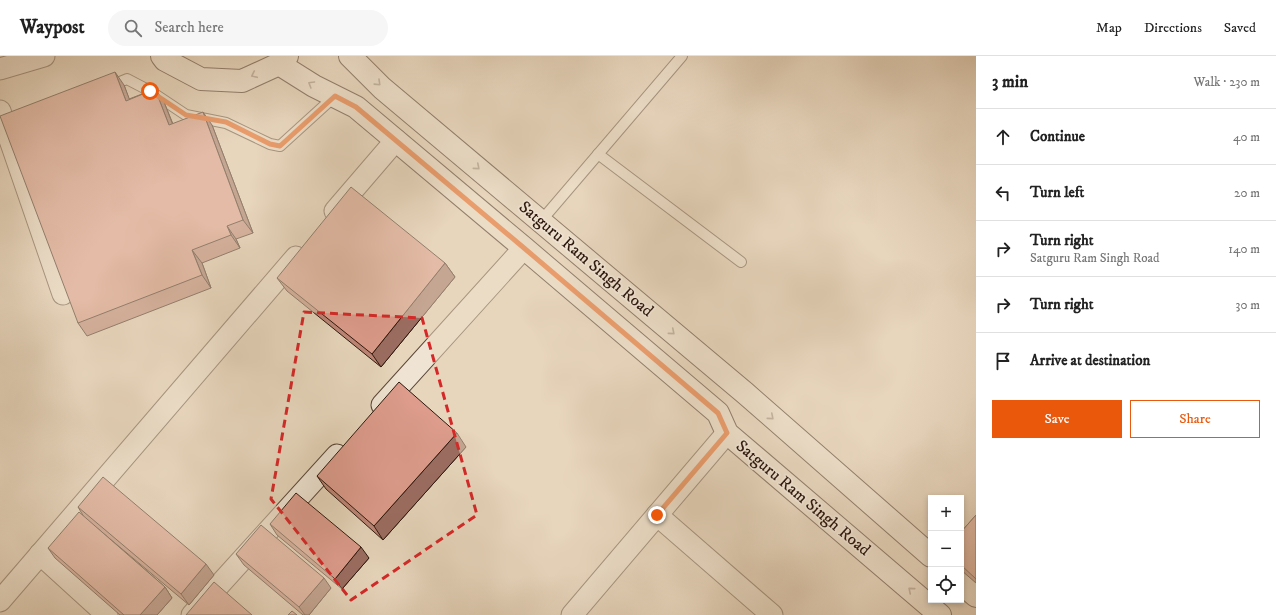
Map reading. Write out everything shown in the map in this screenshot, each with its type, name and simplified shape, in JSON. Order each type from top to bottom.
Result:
[{"type":"street","points":[[0,69],[44,56]]},
{"type":"street","points":[[162,56],[165,60],[201,79],[242,81],[283,60]]},
{"type":"street","name":"Satguru Ram Singh Road","points":[[350,56],[382,88],[745,394],[928,553]]},
{"type":"street","name":"Satguru Ram Singh Road","points":[[283,60],[314,86],[356,107],[524,248],[718,413],[727,433],[940,615]]},
{"type":"street","points":[[6,121],[63,294]]},
{"type":"street","points":[[324,224],[396,140]]},
{"type":"street","points":[[0,601],[308,242]]},
{"type":"street","points":[[369,420],[524,248]]},
{"type":"street","points":[[572,615],[727,433]]},
{"type":"street","points":[[192,615],[348,443]]},
{"type":"street","points":[[657,515],[772,615]]},
{"type":"street","points":[[40,554],[107,615]]},
{"type":"street","points":[[964,586],[976,596]]},
{"type":"lane","points":[[541,221],[682,56]]},
{"type":"lane","points":[[99,90],[127,79],[150,91],[186,115],[226,122],[270,144],[280,146],[335,96]]},
{"type":"lane","points":[[598,154],[741,262]]},
{"type":"highlighted area","points":[[304,312],[422,318],[477,515],[351,600],[271,499]]},
{"type":"building","points":[[115,72],[126,101],[155,89],[169,125],[203,112],[243,220],[227,226],[231,235],[192,250],[202,275],[78,323],[0,116]]},
{"type":"building","points":[[351,187],[445,263],[372,354],[277,278]]},
{"type":"building","points":[[399,382],[457,433],[374,526],[317,476]]},
{"type":"building","points":[[103,477],[206,564],[181,594],[78,507]]},
{"type":"building","points":[[296,493],[361,547],[335,579],[270,524]]},
{"type":"building","points":[[79,512],[165,587],[140,615],[124,615],[48,548]]},
{"type":"building","points":[[976,515],[976,579],[964,568],[964,529]]},
{"type":"building","points":[[261,525],[324,578],[299,607],[236,554]]},
{"type":"building","points":[[214,582],[252,615],[186,615]]},
{"type":"building","points":[[292,611],[297,615],[288,615]]},
{"type":"route","points":[[150,91],[186,115],[226,122],[270,144],[280,146],[335,96],[356,107],[718,413],[727,433],[657,515]]}]
